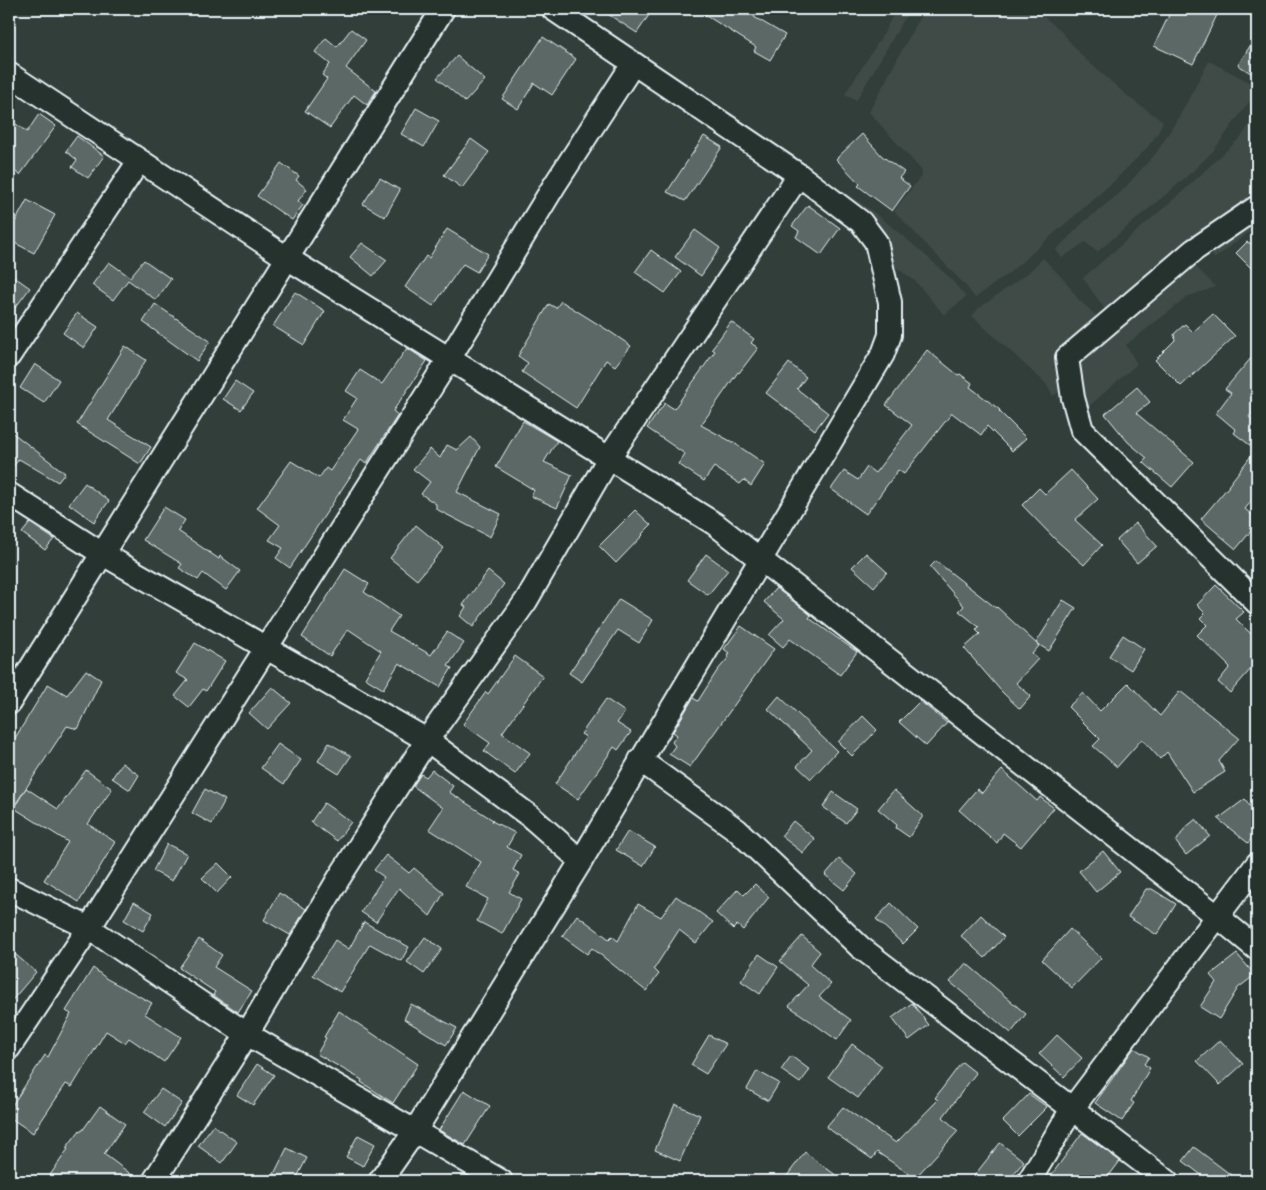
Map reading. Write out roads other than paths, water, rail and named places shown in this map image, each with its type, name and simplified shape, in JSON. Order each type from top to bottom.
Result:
[{"type":"street","points":[[9,703],[101,553],[443,9]]},
{"type":"street","points":[[380,1181],[415,1130],[581,861],[883,354],[890,335],[890,302],[876,242],[861,222],[799,175],[553,9]]},
{"type":"street","points":[[9,1048],[89,928],[449,359],[554,186],[633,64]]},
{"type":"street","points":[[9,74],[287,258],[715,524],[1257,949]]},
{"type":"street","points":[[9,356],[139,161]]},
{"type":"street","points":[[154,1181],[247,1034],[338,878],[427,740],[526,601],[609,458],[799,175]]},
{"type":"street","points":[[1257,207],[1194,250],[1067,358],[1082,430],[1257,603]]},
{"type":"street","points":[[9,494],[101,553],[427,740],[531,817],[581,861]]},
{"type":"street","points":[[640,760],[737,830],[860,947],[1167,1181]]},
{"type":"street","points":[[1029,1181],[1072,1109],[1257,864]]},
{"type":"street","points":[[9,889],[89,928],[247,1034],[501,1181]]}]
